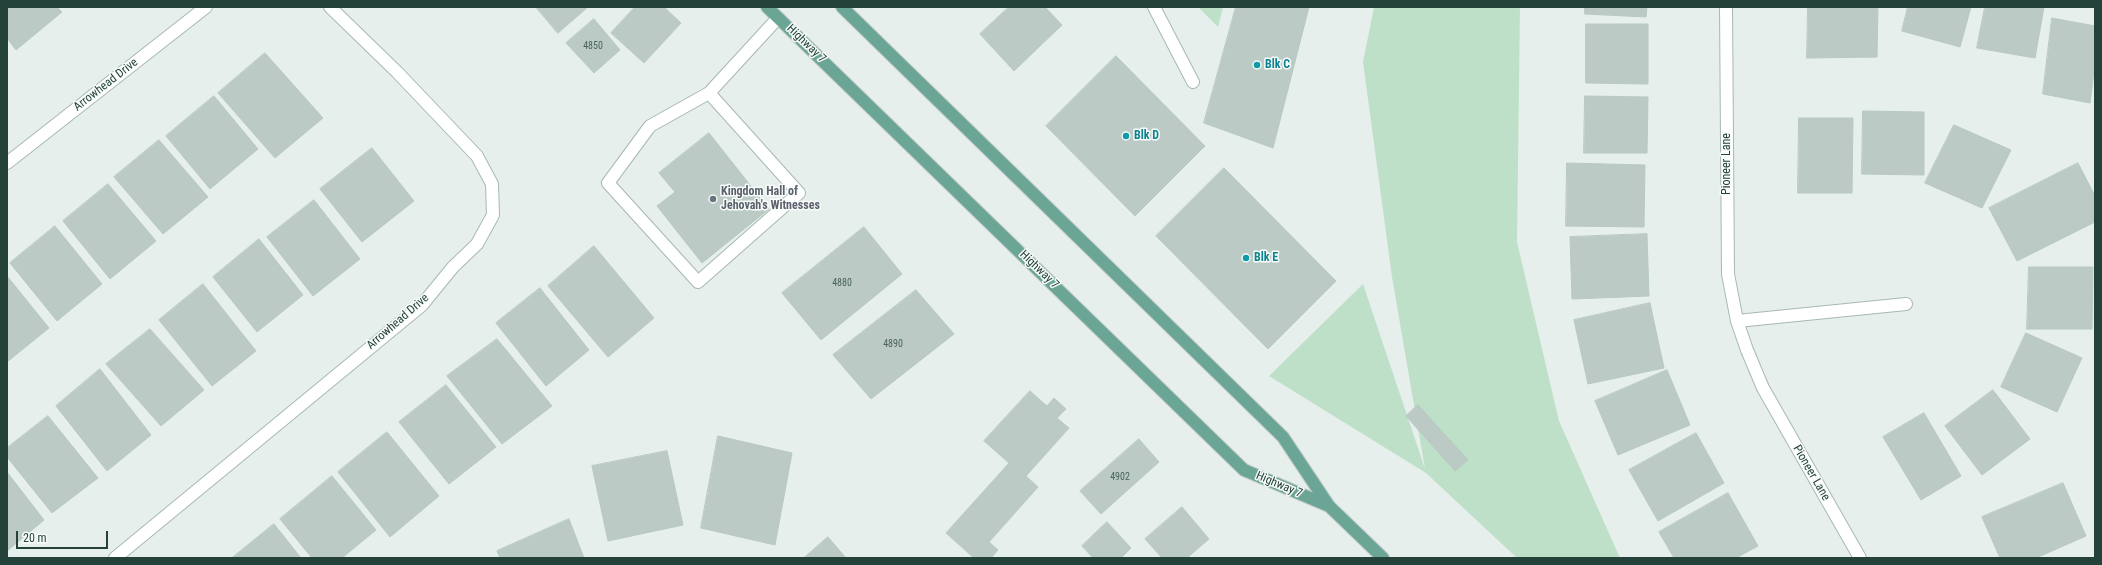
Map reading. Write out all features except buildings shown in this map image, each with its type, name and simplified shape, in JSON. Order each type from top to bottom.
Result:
[{"type":"main road","name":"Highway 7","points":[[767,7],[1244,470],[1329,506]]},
{"type":"main road","name":"Highway 7","points":[[842,7],[1283,437],[1329,506],[1383,558]]},
{"type":"street","name":"Arrowhead Drive","points":[[7,163],[206,7]]},
{"type":"street","name":"Arrowhead Drive","points":[[115,558],[422,305],[453,267],[478,244],[493,215],[492,184],[477,156],[397,72],[330,7]]},
{"type":"street","points":[[1154,7],[1193,82]]},
{"type":"street","name":"Pioneer Lane","points":[[1726,7],[1728,274],[1737,321],[1763,388],[1860,558]]},
{"type":"street","points":[[709,93],[799,193],[698,282],[608,183],[650,126],[709,93],[778,18]]},
{"type":"street","points":[[1737,321],[1906,304]]},
{"type":"green space","points":[[1198,7],[1223,7],[1218,27]]},
{"type":"green space","points":[[1374,7],[1520,7],[1517,242],[1559,421],[1620,558],[1517,558],[1426,473],[1269,376],[1363,284],[1425,469],[1392,277],[1363,62]]},
{"type":"place","name":"Blk C","points":[[1257,65]]},
{"type":"place","name":"Blk D","points":[[1126,136]]},
{"type":"place","name":"Kingdom Hall of Jehovah's Witnesses","points":[[713,199]]},
{"type":"place","name":"Blk E","points":[[1246,258]]}]
